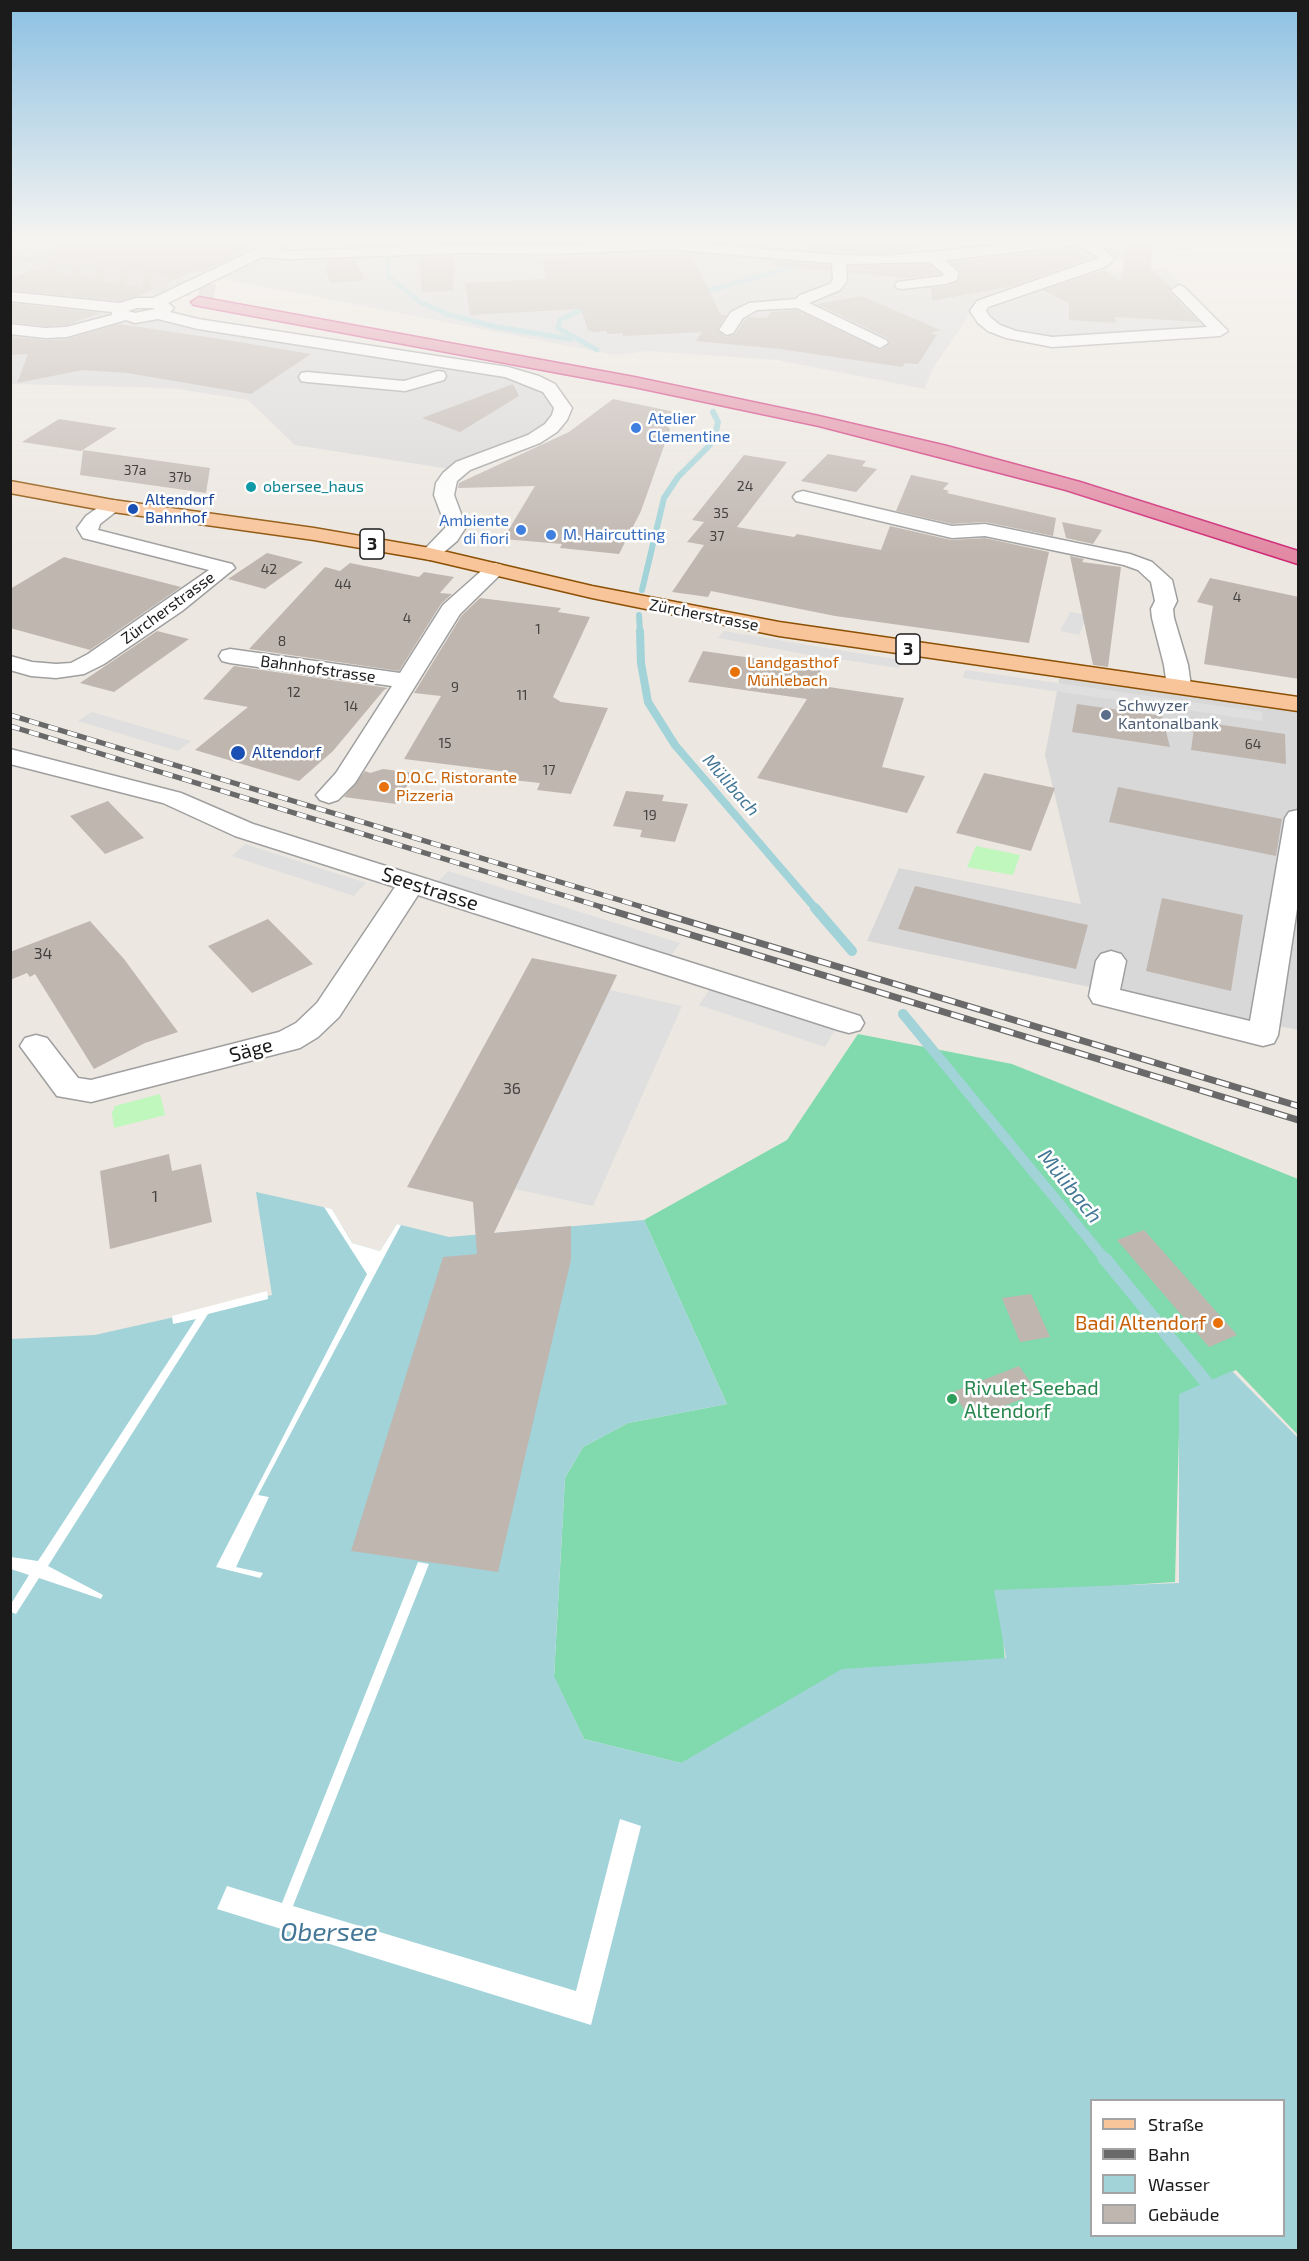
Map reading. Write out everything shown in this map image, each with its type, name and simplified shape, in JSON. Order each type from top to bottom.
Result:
[{"type":"highway","points":[[436,346],[624,380],[819,421],[947,452],[1073,486],[1299,558]]},
{"type":"highway","points":[[508,346],[771,396],[952,438],[1142,490]]},
{"type":"main road","name":"Zürcherstrasse","points":[[10,487],[113,506],[314,534],[430,554],[602,595],[779,629],[918,651],[1299,704]]},
{"type":"street","points":[[289,346],[405,366],[438,376],[405,386],[307,377]]},
{"type":"street","points":[[341,346],[508,372],[542,384],[561,401],[563,408],[561,416],[551,428],[534,439],[463,466],[450,477],[446,483],[444,495],[456,527],[450,537],[430,554]]},
{"type":"street","points":[[803,497],[952,532],[985,530],[1130,560],[1145,566],[1161,580],[1166,601],[1162,609],[1163,618],[1176,665],[1179,686]]},
{"type":"street","name":"Zürcherstrasse","points":[[10,663],[31,669],[76,669],[96,659],[145,626],[225,568],[90,534],[87,528],[93,520],[113,506]]},
{"type":"street","name":"Bahnhofstrasse","points":[[329,795],[346,777],[451,610],[495,569]]},
{"type":"street","name":"Bahnhofstrasse","points":[[230,656],[406,681]]},
{"type":"street","name":"Seestrasse","points":[[10,756],[172,798],[244,830],[849,1023]]},
{"type":"street","points":[[1111,961],[1104,996],[1263,1035],[1299,818]]},
{"type":"street","name":"Säge","points":[[36,1046],[68,1088],[91,1091],[289,1040],[307,1030],[328,1010],[412,883]]},
{"type":"shaded area","points":[[11,346],[348,346],[508,372],[556,395],[551,428],[456,470],[295,445],[248,400],[171,388],[11,384]]},
{"type":"shaded area","points":[[566,346],[948,346],[932,370],[925,389],[777,360],[648,351],[615,355]]},
{"type":"shaded area","points":[[1070,612],[1088,615],[1079,635],[1060,631]]},
{"type":"shaded area","points":[[724,631],[901,660],[899,668],[804,654],[718,638]]},
{"type":"shaded area","points":[[965,670],[1262,712],[1263,721],[963,678]]},
{"type":"shaded area","points":[[1061,670],[1298,704],[1298,1030],[867,941],[899,868],[1081,904],[1045,755]]},
{"type":"shaded area","points":[[92,712],[191,741],[178,751],[78,721]]},
{"type":"shaded area","points":[[245,844],[366,883],[354,896],[232,856]]},
{"type":"shaded area","points":[[448,871],[680,943],[671,956],[436,884]]},
{"type":"shaded area","points":[[712,986],[837,1026],[825,1047],[699,1005]]},
{"type":"shaded area","points":[[610,990],[682,1006],[593,1206],[515,1189]]},
{"type":"green space","points":[[976,846],[1020,855],[1013,875],[967,867]]},
{"type":"green space","name":"Rivulet Seebad Altendorf","points":[[858,1034],[1012,1064],[1298,1179],[1298,1435],[1236,1370],[1180,1395],[1175,1582],[999,1593],[1005,1661],[681,1763],[584,1739],[554,1677],[565,1478],[583,1447],[628,1423],[727,1404],[644,1220],[787,1140]]},
{"type":"green space","points":[[160,1094],[165,1115],[114,1128],[112,1113],[115,1106]]},
{"type":"water","name":"Obersee","points":[[256,1192],[332,1209],[352,1243],[380,1251],[397,1224],[449,1237],[644,1220],[727,1404],[628,1423],[583,1447],[565,1478],[554,1676],[584,1739],[681,1763],[842,1669],[1006,1658],[994,1590],[1179,1583],[1179,1394],[1232,1371],[1298,1438],[1298,2250],[11,2250],[11,1339],[95,1335],[272,1295]]},
{"type":"pier","points":[[324,1207],[332,1209],[352,1243],[380,1251],[397,1224],[401,1225],[258,1495],[269,1497],[236,1567],[263,1573],[260,1578],[216,1567],[367,1274]]},
{"type":"pier","points":[[267,1291],[268,1299],[208,1314],[48,1566],[103,1595],[101,1599],[39,1578],[16,1614],[11,1612],[11,1604],[29,1575],[11,1569],[11,1557],[38,1561],[196,1319],[173,1324],[172,1316]]},
{"type":"pier","points":[[418,1562],[429,1564],[293,1906],[576,1991],[620,1819],[641,1826],[591,2025],[217,1909],[227,1886],[282,1903]]},
{"type":"building","points":[[10,346],[260,346],[311,354],[251,394],[127,373],[83,370],[17,383],[28,354],[10,355]]},
{"type":"building","points":[[743,346],[872,346],[881,350],[887,346],[930,346],[918,364],[905,363],[902,367]]},
{"type":"building","points":[[513,384],[519,396],[460,432],[422,418]]},
{"type":"building","points":[[613,399],[680,413],[665,423],[670,429],[641,511],[619,554],[560,548],[562,544],[503,539],[535,486],[458,488],[459,483],[569,432]]},
{"type":"building","points":[[59,419],[117,428],[81,451],[22,442]]},
{"type":"building","points":[[83,450],[210,468],[206,493],[80,475]]},
{"type":"building","points":[[828,454],[866,461],[862,466],[877,469],[856,492],[801,481]]},
{"type":"building","points":[[744,455],[787,462],[737,527],[794,537],[797,534],[881,550],[890,526],[951,540],[985,538],[1049,552],[1029,643],[835,616],[711,591],[708,597],[672,592],[704,545],[687,542],[704,522],[692,520]]},
{"type":"building","points":[[911,475],[949,483],[943,489],[949,491],[947,493],[1056,518],[1053,536],[985,522],[952,524],[896,511]]},
{"type":"building","points":[[1062,522],[1102,530],[1093,544],[1066,538]]},
{"type":"building","points":[[267,553],[303,562],[265,589],[228,579]]},
{"type":"building","points":[[1070,556],[1084,559],[1082,562],[1121,567],[1108,667],[1093,665]]},
{"type":"building","points":[[64,557],[181,587],[90,650],[10,628],[10,589]]},
{"type":"building","points":[[350,563],[419,577],[424,572],[454,577],[440,593],[452,594],[441,604],[399,671],[249,649],[325,567],[340,571]]},
{"type":"building","points":[[1210,578],[1299,597],[1299,679],[1204,664],[1213,606],[1197,602]]},
{"type":"building","points":[[480,598],[561,608],[558,612],[590,617],[553,697],[561,702],[608,708],[571,794],[537,790],[540,783],[512,780],[516,773],[404,759],[441,696],[414,693],[462,615]]},
{"type":"building","points":[[157,631],[189,639],[114,692],[80,683]]},
{"type":"building","points":[[703,651],[822,668],[815,685],[904,698],[882,767],[925,776],[907,813],[757,778],[807,699],[688,682]]},
{"type":"building","points":[[234,666],[388,688],[333,751],[299,781],[195,750],[248,707],[203,699]]},
{"type":"building","points":[[1077,704],[1162,716],[1170,747],[1072,732]]},
{"type":"building","points":[[1195,721],[1285,734],[1286,764],[1191,750]]},
{"type":"building","points":[[383,769],[415,773],[396,804],[344,797],[365,771],[370,773]]},
{"type":"building","points":[[984,773],[1055,788],[1031,851],[956,833]]},
{"type":"building","points":[[1118,787],[1282,819],[1276,856],[1109,822]]},
{"type":"building","points":[[626,791],[664,795],[662,801],[688,804],[675,842],[640,837],[642,830],[613,826]]},
{"type":"building","points":[[108,801],[144,838],[105,854],[70,816]]},
{"type":"building","points":[[915,886],[1088,925],[1076,969],[898,929]]},
{"type":"building","points":[[1162,898],[1243,915],[1231,991],[1146,971]]},
{"type":"building","points":[[268,919],[313,964],[252,993],[208,946]]},
{"type":"building","points":[[90,921],[124,959],[178,1032],[145,1043],[94,1069],[35,974],[30,977],[27,973],[10,980],[10,952]]},
{"type":"building","points":[[532,958],[617,975],[494,1233],[571,1226],[571,1260],[498,1572],[351,1551],[443,1257],[477,1254],[473,1202],[407,1187]]},
{"type":"building","points":[[169,1154],[172,1171],[201,1164],[212,1222],[110,1249],[100,1171]]},
{"type":"building","points":[[1144,1230],[1237,1335],[1209,1347],[1117,1240]]},
{"type":"building","points":[[1031,1294],[1050,1337],[1020,1342],[1002,1298]]},
{"type":"building","points":[[1019,1366],[1038,1393],[970,1419],[953,1392]]},
{"type":"waterway","points":[[589,346],[597,350]]},
{"type":"waterway","name":"Mülibach","points":[[642,590],[664,498],[678,477],[709,446],[715,436],[718,422],[713,412]]},
{"type":"waterway","name":"Mülibach","points":[[639,615],[640,632]]},
{"type":"waterway","name":"Mülibach","points":[[640,631],[641,663],[648,702],[675,745],[816,909]]},
{"type":"waterway","name":"Mülibach","points":[[815,908],[852,951]]},
{"type":"waterway","name":"Mülibach","points":[[903,1014],[1105,1259]]},
{"type":"waterway","name":"Mülibach","points":[[1104,1258],[1206,1382],[1212,1393]]},
{"type":"railway","points":[[10,715],[649,909]]},
{"type":"railway","points":[[10,726],[608,909]]},
{"type":"railway","points":[[603,908],[1298,1120]]},
{"type":"railway","points":[[644,908],[1298,1106]]},
{"type":"place","name":"Atelier Clementine","points":[[636,428]]},
{"type":"place","name":"obersee_haus","points":[[251,487]]},
{"type":"place","name":"Altendorf Bahnhof","points":[[133,509]]},
{"type":"place","name":"Ambiente di fiori","points":[[521,530]]},
{"type":"place","name":"M. Haircutting","points":[[551,535]]},
{"type":"place","name":"Landgasthof Mühlebach","points":[[735,672]]},
{"type":"place","name":"Schwyzer Kantonalbank","points":[[1106,715]]},
{"type":"place","name":"Altendorf","points":[[238,753]]},
{"type":"place","name":"D.O.C. Ristorante Pizzeria","points":[[384,787]]},
{"type":"place","name":"Badi Altendorf","points":[[1218,1323]]},
{"type":"place","name":"Rivulet Seebad Altendorf","points":[[952,1399]]}]
